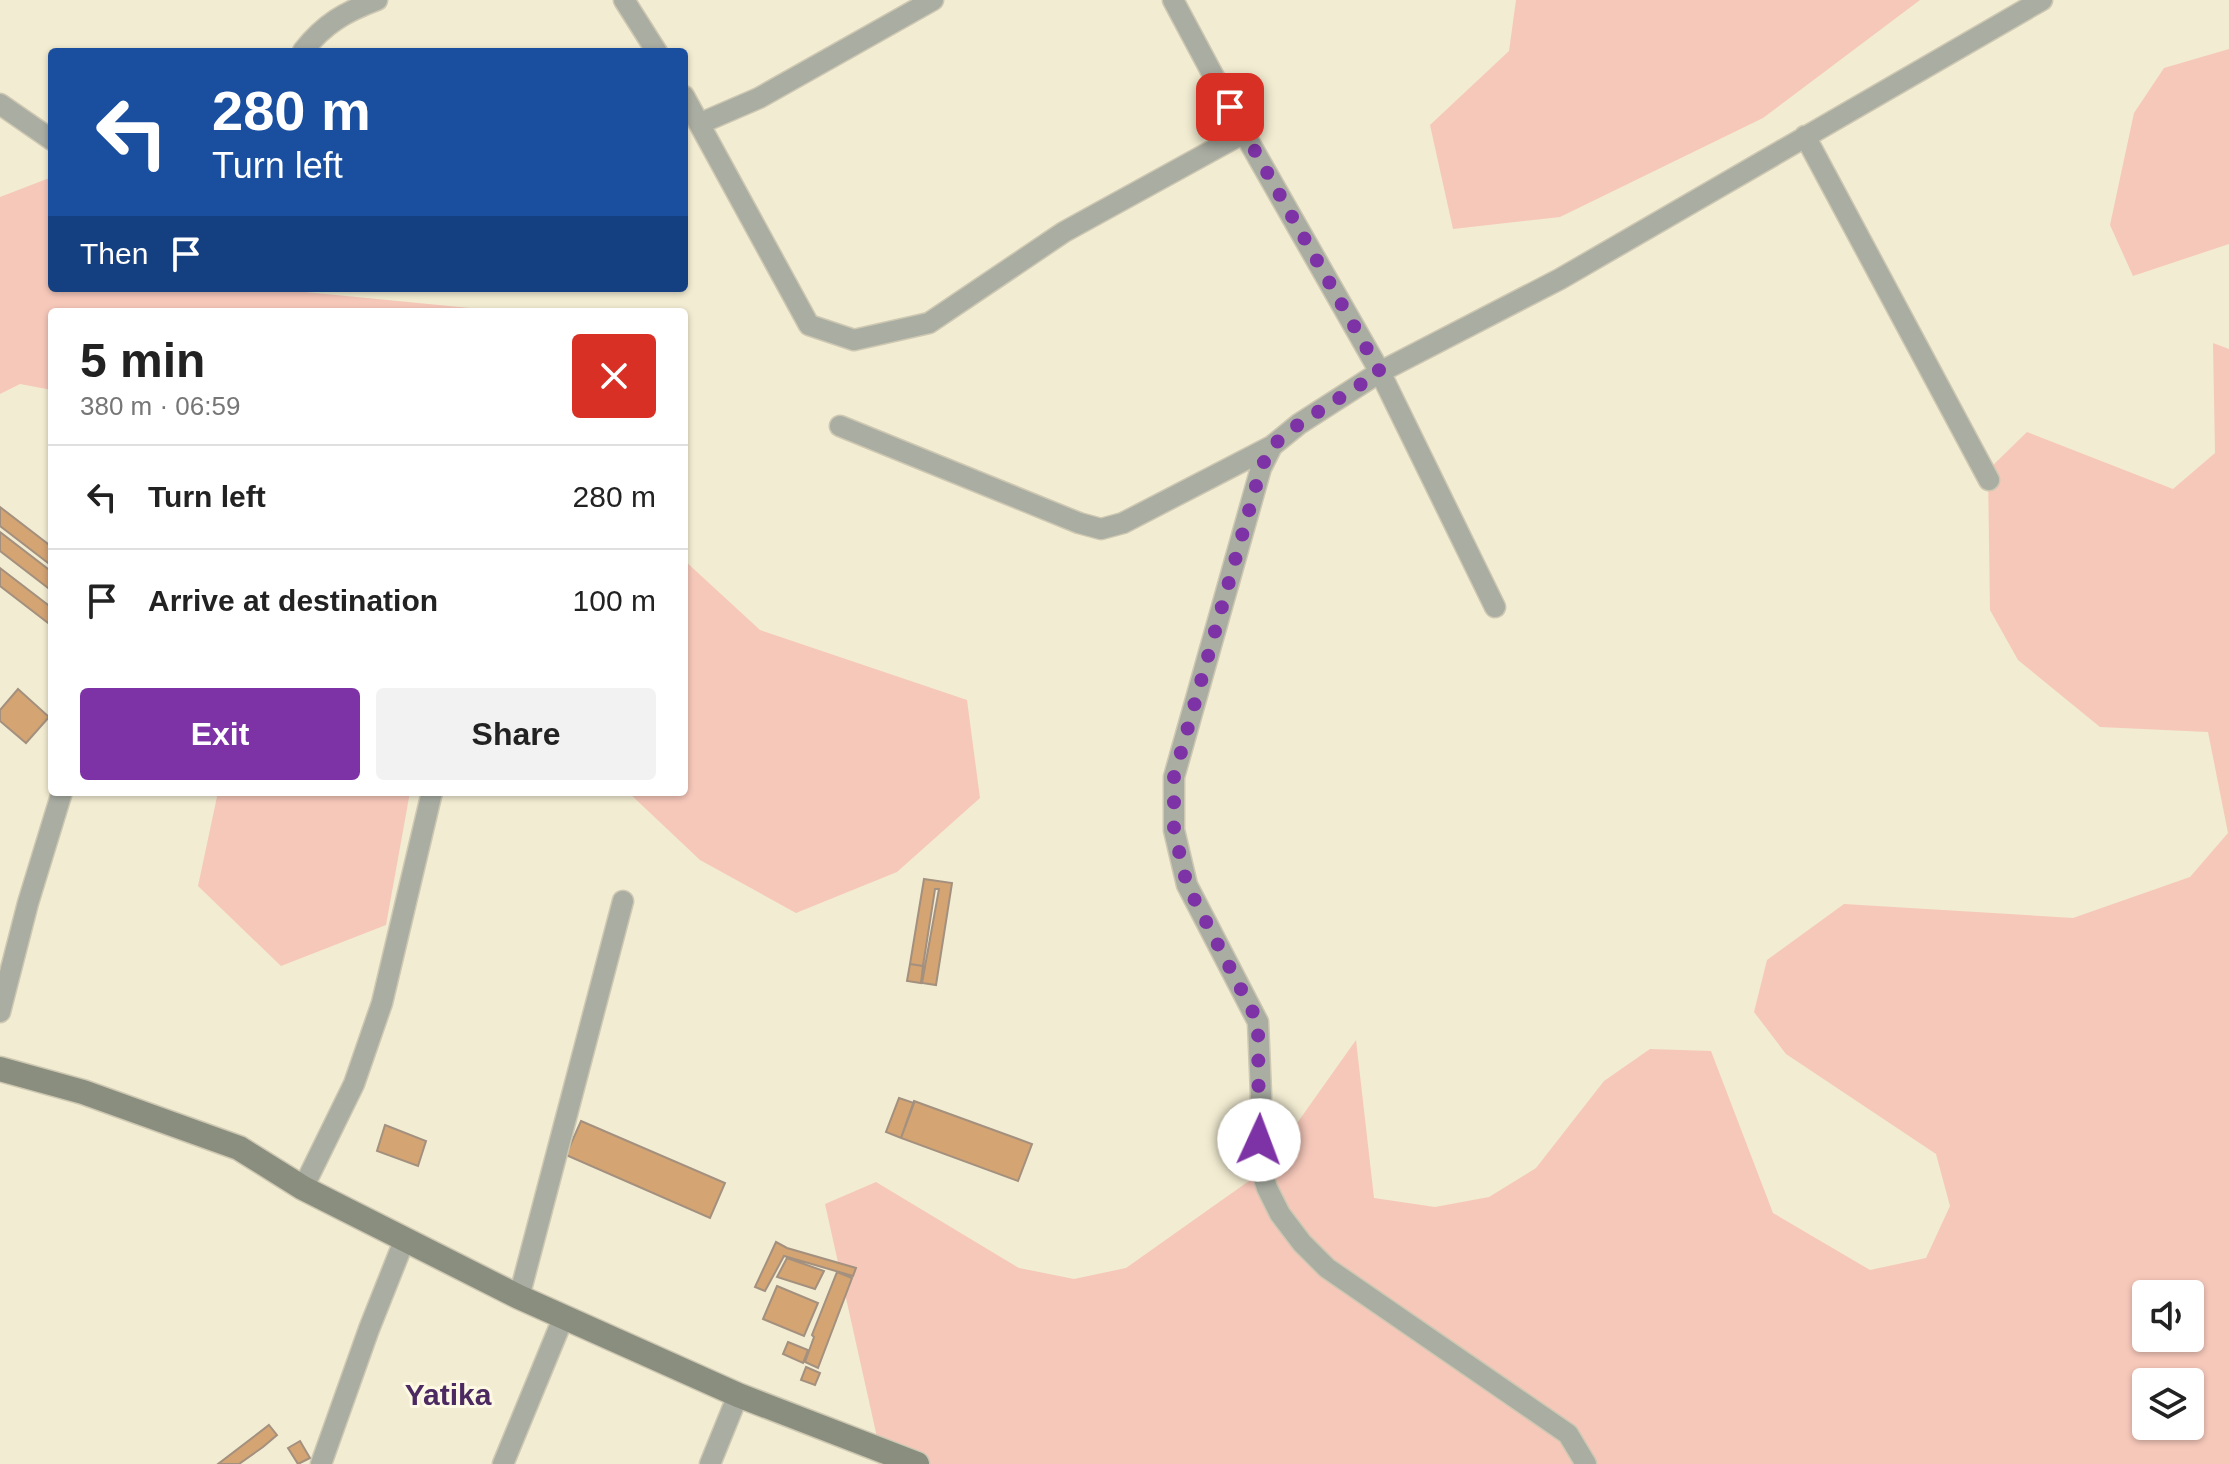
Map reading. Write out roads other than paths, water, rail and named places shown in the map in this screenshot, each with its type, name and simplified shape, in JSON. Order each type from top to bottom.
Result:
[{"type":"main road","points":[[0,1069],[83,1092],[239,1148],[303,1188],[519,1297],[738,1395],[907,1462]]},
{"type":"street","points":[[305,48],[321,29],[360,6],[377,0]]},
{"type":"street","points":[[624,0],[654,48]]},
{"type":"street","points":[[701,123],[759,98],[933,0]]},
{"type":"street","points":[[1173,0],[1244,133],[1380,372],[1495,607]]},
{"type":"street","points":[[840,426],[1079,523],[1101,529],[1123,523],[1272,446],[1299,424],[1380,372],[1560,279],[2042,0]]},
{"type":"street","points":[[688,102],[809,325],[854,340],[929,323],[1064,232],[1244,133]]},
{"type":"street","points":[[0,104],[48,137]]},
{"type":"street","points":[[1805,136],[1989,480]]},
{"type":"street","points":[[1272,446],[1261,468],[1174,777],[1174,830],[1187,885],[1258,1022],[1261,1094],[1259,1162],[1267,1188],[1280,1214],[1302,1243],[1327,1268],[1568,1434],[1586,1464]]},
{"type":"street","points":[[0,1012],[28,903],[61,796]]},
{"type":"street","points":[[303,1188],[354,1084],[382,1003],[431,796]]},
{"type":"street","points":[[519,1297],[623,901]]},
{"type":"street","points":[[321,1464],[404,1241]]},
{"type":"street","points":[[503,1464],[564,1316]]},
{"type":"street","points":[[710,1464],[738,1395]]},
{"type":"district","name":"Yatika","points":[[448,1394]]}]
